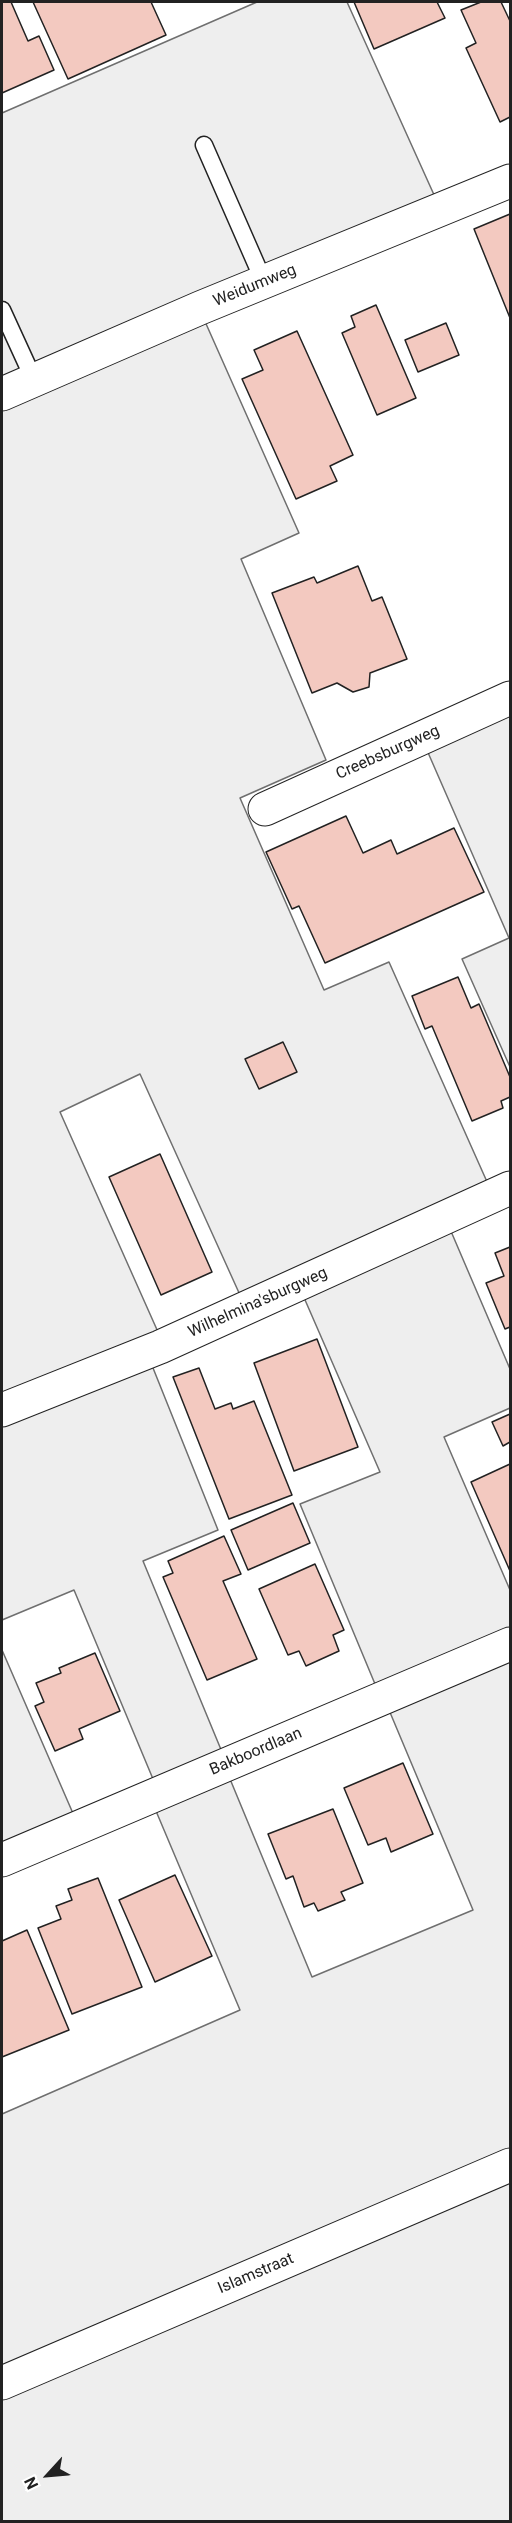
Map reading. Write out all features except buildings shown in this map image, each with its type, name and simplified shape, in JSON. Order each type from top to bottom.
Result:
[{"type":"street","name":"Weidumweg","points":[[2,394],[264,282],[510,181]]},
{"type":"street","name":"Creebsburgweg","points":[[265,809],[510,698]]},
{"type":"street","name":"Wilhelmina'sburgweg","points":[[2,1410],[160,1347],[510,1188]]},
{"type":"street","name":"Bakboordlaan","points":[[2,1860],[510,1644]]},
{"type":"street","name":"Islamstraat","points":[[2,2383],[510,2165]]},
{"type":"lane","points":[[204,145],[264,282]]},
{"type":"lane","points":[[2,310],[34,380]]},
{"type":"shaded area","points":[[257,2],[347,2],[435,197],[2,385],[2,113]]},
{"type":"shaded area","points":[[203,317],[299,533],[241,559],[326,760],[240,798],[324,990],[389,962],[488,1184],[240,1295],[140,1074],[60,1112],[158,1332],[2,1396],[2,404]]},
{"type":"shaded area","points":[[510,711],[510,1067],[462,959],[509,938],[426,748]]},
{"type":"shaded area","points":[[450,1229],[510,1369],[510,1408],[444,1437],[510,1590],[510,1630],[375,1684],[300,1504],[380,1472],[302,1293]]},
{"type":"shaded area","points":[[149,1358],[218,1530],[143,1561],[222,1752],[153,1779],[74,1590],[2,1620],[2,1417]]},
{"type":"shaded area","points":[[2,1650],[75,1818],[2,1849]]},
{"type":"shaded area","points":[[510,1657],[510,2521],[2,2521],[2,2114],[240,2010],[156,1811],[230,1779],[312,1977],[473,1910],[389,1710]]}]
